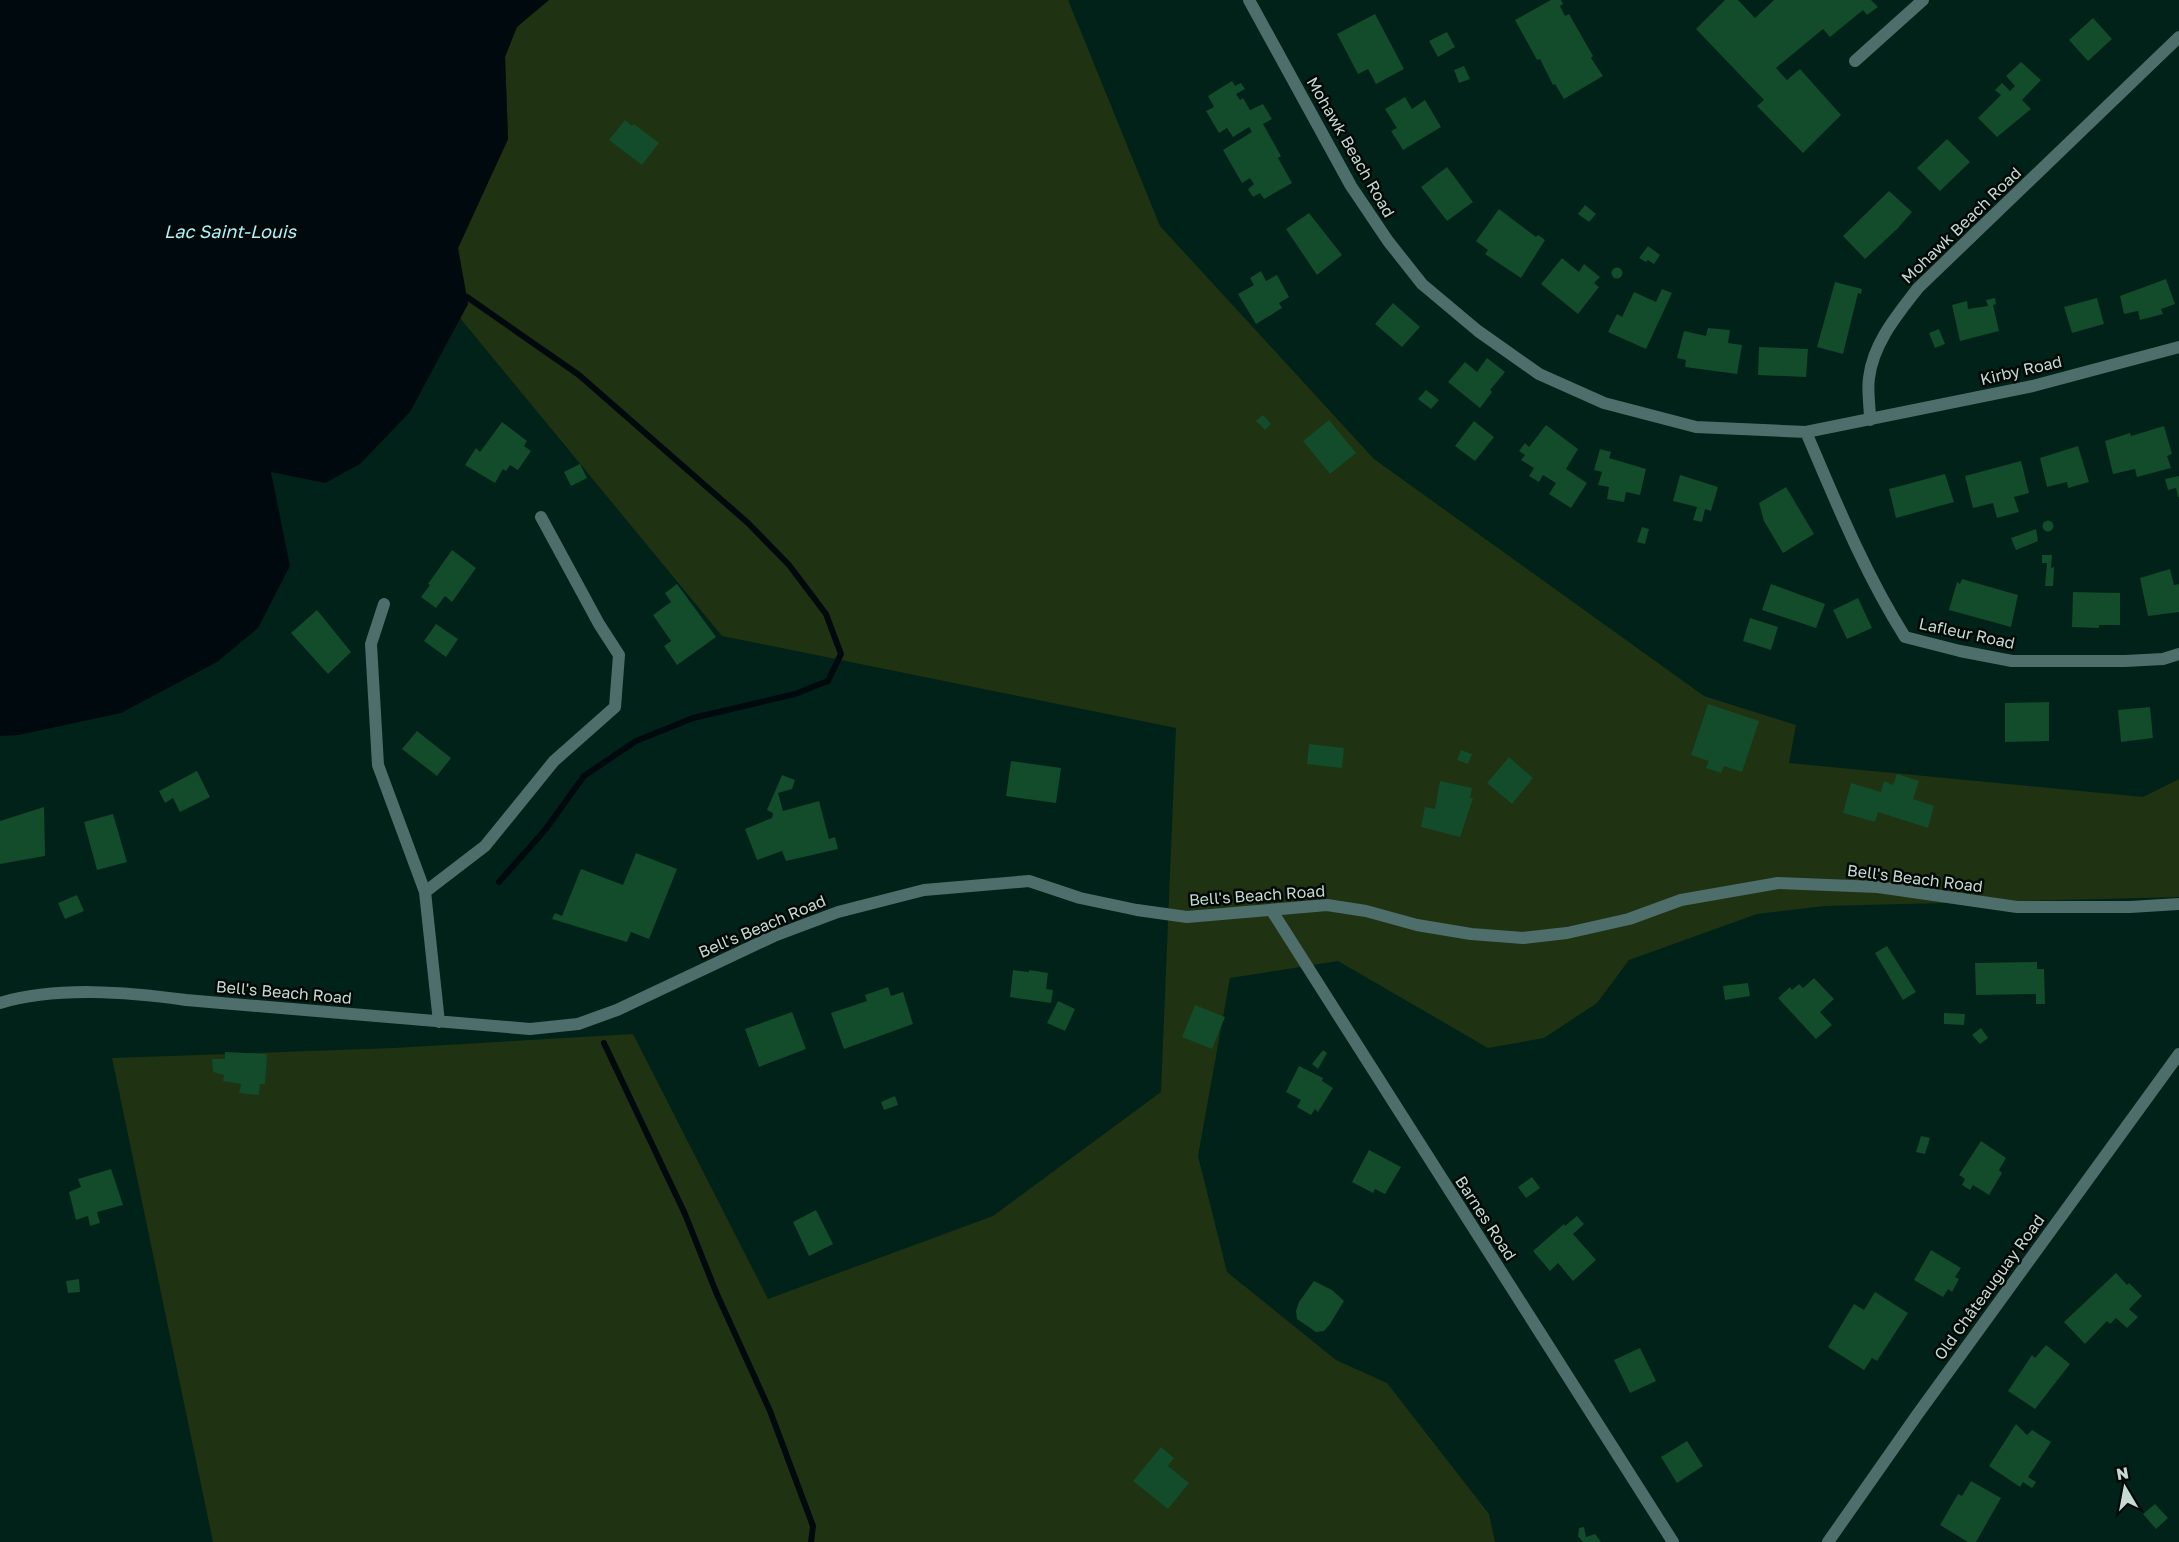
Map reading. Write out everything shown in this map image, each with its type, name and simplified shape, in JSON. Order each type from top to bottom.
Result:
[{"type":"street","name":"Mohawk Beach Road","points":[[1250,0],[1351,186],[1388,241],[1422,284],[1478,331],[1539,374],[1604,403],[1696,427],[1806,432],[1870,420],[1869,377],[1877,351],[1891,323],[1918,288],[2179,37]]},
{"type":"street","points":[[1856,61],[1923,0]]},
{"type":"street","name":"Kirby Road","points":[[1870,420],[2033,386],[2179,347]]},
{"type":"street","name":"Lafleur Road","points":[[1806,432],[1851,538],[1887,608],[1905,637],[2012,661],[2125,661],[2163,659],[2179,654]]},
{"type":"street","points":[[425,892],[485,846],[554,761],[615,707],[619,655],[599,624],[541,517]]},
{"type":"street","points":[[384,604],[371,644],[378,765],[425,892],[439,1022]]},
{"type":"street","name":"Bell's Beach Road","points":[[0,1003],[15,998],[87,992],[146,994],[197,1001],[530,1029],[578,1024],[617,1010],[774,936],[838,912],[924,890],[1029,881],[1080,898],[1137,910],[1187,917],[1327,905],[1366,911],[1417,925],[1471,934],[1523,938],[1567,933],[1629,919],[1681,900],[1778,883],[1878,887],[2017,907],[2100,908],[2179,904]]},
{"type":"street","name":"Barnes Road","points":[[1272,911],[1673,1542]]},
{"type":"street","name":"Old Châteauguay Road","points":[[1828,1542],[1917,1414],[2179,1054]]},
{"type":"green space","points":[[549,0],[1068,0],[1160,226],[1374,459],[1704,696],[1796,725],[1789,763],[2143,797],[2179,779],[2179,897],[1825,906],[1757,914],[1629,960],[1597,1003],[1544,1038],[1488,1048],[1338,961],[1230,978],[1198,1156],[1227,1272],[1336,1360],[1387,1383],[1489,1514],[1495,1542],[213,1542],[112,1058],[394,1048],[633,1034],[768,1299],[993,1216],[1161,1092],[1176,728],[722,636],[460,318],[468,304],[458,248],[508,139],[505,57],[516,27]]},
{"type":"water","name":"Lac Saint-Louis","points":[[0,0],[549,0],[517,27],[505,57],[508,139],[458,248],[468,304],[410,412],[360,464],[325,483],[271,472],[290,566],[258,628],[217,662],[121,713],[19,735],[0,736]]},
{"type":"building","points":[[1551,0],[1561,0],[1563,4],[1560,6],[1565,16],[1569,14],[1593,56],[1591,58],[1603,76],[1564,99],[1555,84],[1553,85],[1540,59],[1537,60],[1515,20]]},
{"type":"building","points":[[1725,0],[1738,0],[1755,18],[1774,0],[1871,0],[1878,7],[1867,15],[1863,10],[1830,37],[1823,29],[1776,68],[1787,80],[1800,69],[1841,115],[1803,153],[1757,106],[1764,100],[1696,29]]},
{"type":"building","points":[[1375,14],[1404,69],[1376,84],[1368,69],[1358,74],[1337,34]]},
{"type":"building","points":[[2093,18],[2112,39],[2088,61],[2069,40]]},
{"type":"building","points":[[1447,32],[1455,47],[1438,57],[1429,41]]},
{"type":"building","points":[[2021,62],[2041,80],[2022,100],[2031,109],[1997,137],[1978,118],[2001,95],[1995,90],[2002,83],[2010,91],[2015,86],[2006,76]]},
{"type":"building","points":[[1464,66],[1470,79],[1459,83],[1454,70]]},
{"type":"building","points":[[1232,81],[1235,86],[1241,83],[1245,89],[1236,94],[1240,100],[1243,98],[1250,110],[1263,104],[1272,119],[1263,124],[1281,156],[1278,158],[1292,183],[1264,199],[1260,193],[1253,197],[1248,189],[1254,184],[1250,178],[1242,183],[1223,150],[1252,132],[1249,127],[1233,137],[1227,128],[1219,133],[1206,111],[1214,107],[1208,96]]},
{"type":"building","points":[[1405,97],[1412,109],[1425,100],[1441,127],[1403,150],[1391,131],[1397,128],[1385,109]]},
{"type":"building","points":[[625,120],[659,143],[642,165],[609,140]]},
{"type":"building","points":[[1947,139],[1970,162],[1940,191],[1917,168]]},
{"type":"building","points":[[1447,167],[1473,202],[1447,221],[1421,187]]},
{"type":"building","points":[[1889,191],[1912,212],[1865,259],[1843,236]]},
{"type":"building","points":[[1585,205],[1596,214],[1589,222],[1578,214]]},
{"type":"building","points":[[1499,209],[1536,237],[1538,235],[1545,240],[1521,278],[1485,254],[1488,250],[1476,241]]},
{"type":"building","points":[[1309,213],[1342,255],[1317,275],[1286,229]]},
{"type":"building","points":[[1648,246],[1660,255],[1654,264],[1639,258]]},
{"type":"building","points":[[1562,258],[1579,272],[1584,264],[1600,277],[1594,283],[1599,287],[1578,314],[1541,284]]},
{"type":"building","points":[[1617,267],[1623,273],[1617,279],[1611,273]]},
{"type":"building","points":[[1261,271],[1266,281],[1277,275],[1289,297],[1279,303],[1282,308],[1256,324],[1238,294],[1254,285],[1250,278]]},
{"type":"building","points":[[2166,279],[2175,304],[2161,309],[2163,314],[2140,320],[2138,311],[2124,314],[2120,296]]},
{"type":"building","points":[[1835,282],[1862,289],[1861,294],[1858,293],[1843,354],[1817,347]]},
{"type":"building","points":[[1662,289],[1672,293],[1646,349],[1608,332],[1617,314],[1622,317],[1634,292],[1656,302]]},
{"type":"building","points":[[1995,298],[1996,304],[1993,305],[1999,331],[1960,341],[1952,305],[1967,301],[1968,309],[1988,306],[1986,300]]},
{"type":"building","points":[[2097,298],[2104,324],[2072,333],[2064,307]]},
{"type":"building","points":[[1393,303],[1420,327],[1402,347],[1375,324]]},
{"type":"building","points":[[1708,328],[1730,330],[1728,343],[1742,345],[1737,374],[1685,367],[1686,360],[1677,358],[1684,331],[1706,336]]},
{"type":"building","points":[[1939,329],[1945,344],[1935,348],[1929,333]]},
{"type":"building","points":[[1759,347],[1808,349],[1806,377],[1758,375]]},
{"type":"building","points":[[1487,358],[1505,372],[1490,390],[1492,392],[1480,408],[1448,382],[1465,362],[1477,372]]},
{"type":"building","points":[[1426,390],[1439,400],[1431,409],[1418,399]]},
{"type":"building","points":[[1263,415],[1271,424],[1265,430],[1256,421]]},
{"type":"building","points":[[1329,420],[1356,453],[1330,474],[1303,441]]},
{"type":"building","points":[[1474,421],[1494,437],[1475,461],[1455,446]]},
{"type":"building","points":[[502,422],[527,441],[524,446],[531,451],[518,470],[510,465],[506,471],[503,469],[495,483],[465,465],[476,448],[480,452]]},
{"type":"building","points":[[1546,425],[1578,449],[1566,469],[1587,483],[1571,508],[1549,494],[1556,483],[1543,475],[1539,482],[1529,476],[1534,468],[1521,460],[1525,455],[1519,451],[1525,443],[1529,447]]},
{"type":"building","points":[[2164,426],[2172,454],[2167,456],[2171,468],[2137,477],[2135,469],[2113,474],[2105,441]]},
{"type":"building","points":[[2078,446],[2089,482],[2068,488],[2067,482],[2047,487],[2040,458]]},
{"type":"building","points":[[1600,449],[1611,452],[1609,458],[1646,469],[1640,495],[1626,492],[1624,502],[1607,499],[1609,487],[1598,485],[1602,472],[1594,470]]},
{"type":"building","points":[[2021,461],[2029,493],[2014,497],[2019,512],[1997,518],[1993,503],[1973,508],[1965,476]]},
{"type":"building","points":[[580,464],[587,478],[571,486],[564,472]]},
{"type":"building","points":[[1945,474],[1954,502],[1896,518],[1889,489]]},
{"type":"building","points":[[1680,475],[1718,487],[1711,511],[1705,509],[1702,522],[1693,520],[1697,507],[1673,501]]},
{"type":"building","points":[[2179,476],[2178,497],[2176,488],[2168,490],[2165,479]]},
{"type":"building","points":[[1786,487],[1814,534],[1783,553],[1764,521],[1759,503]]},
{"type":"building","points":[[2048,520],[2054,526],[2048,532],[2042,526]]},
{"type":"building","points":[[1642,527],[1649,529],[1645,544],[1637,542]]},
{"type":"building","points":[[2036,529],[2038,541],[2016,550],[2011,538]]},
{"type":"building","points":[[452,550],[476,568],[452,602],[445,596],[436,608],[421,597]]},
{"type":"building","points":[[2042,555],[2052,555],[2053,586],[2045,586],[2047,563],[2042,563]]},
{"type":"building","points":[[2170,569],[2174,585],[2179,584],[2179,612],[2148,616],[2140,578]]},
{"type":"building","points":[[1962,579],[2018,595],[2011,627],[1949,610],[1957,582],[1960,584]]},
{"type":"building","points":[[677,584],[716,637],[677,665],[664,646],[671,641],[653,615],[671,602],[665,593]]},
{"type":"building","points":[[1771,584],[1825,604],[1816,628],[1762,610]]},
{"type":"building","points":[[2073,592],[2120,593],[2120,625],[2099,625],[2099,628],[2072,627]]},
{"type":"building","points":[[1858,598],[1872,628],[1847,639],[1833,610]]},
{"type":"building","points":[[317,610],[351,652],[328,674],[291,633]]},
{"type":"building","points":[[1750,618],[1778,627],[1771,650],[1743,641]]},
{"type":"building","points":[[436,624],[458,639],[446,657],[424,641]]},
{"type":"building","points":[[2049,702],[2049,741],[2005,742],[2005,703]]},
{"type":"building","points":[[1708,704],[1759,721],[1742,772],[1724,766],[1721,773],[1706,768],[1709,761],[1691,755]]},
{"type":"building","points":[[2150,707],[2153,738],[2121,742],[2118,710]]},
{"type":"building","points":[[417,731],[451,758],[437,776],[402,749]]},
{"type":"building","points":[[1309,744],[1344,748],[1342,768],[1307,764]]},
{"type":"building","points":[[1461,750],[1472,754],[1468,764],[1457,760]]},
{"type":"building","points":[[1509,757],[1533,778],[1512,804],[1487,783]]},
{"type":"building","points":[[1011,761],[1061,768],[1056,803],[1006,796]]},
{"type":"building","points":[[197,771],[210,797],[180,812],[173,798],[165,803],[159,791]]},
{"type":"building","points":[[1897,774],[1919,781],[1913,799],[1934,806],[1928,828],[1878,812],[1875,822],[1843,813],[1851,783],[1881,792],[1884,781],[1893,785]]},
{"type":"building","points":[[782,775],[795,780],[792,789],[778,793],[783,811],[819,801],[829,839],[835,837],[838,849],[786,861],[782,851],[757,860],[745,829],[772,818],[773,813],[767,810]]},
{"type":"building","points":[[1440,781],[1472,788],[1470,798],[1473,798],[1460,837],[1421,827],[1425,807],[1435,809]]},
{"type":"building","points":[[44,807],[45,856],[0,864],[0,821]]},
{"type":"building","points":[[113,814],[127,862],[97,870],[84,822]]},
{"type":"building","points":[[636,853],[677,869],[649,939],[631,932],[627,942],[552,919],[555,913],[562,916],[581,869],[623,885]]},
{"type":"building","points":[[77,895],[84,911],[65,919],[58,903]]},
{"type":"building","points":[[1887,946],[1916,992],[1903,1000],[1875,953]]},
{"type":"building","points":[[2037,962],[2037,969],[2044,969],[2045,1004],[2036,1004],[2036,994],[1976,995],[1975,963]]},
{"type":"building","points":[[1013,970],[1048,973],[1046,989],[1053,990],[1051,1003],[1010,997]]},
{"type":"building","points":[[1814,978],[1834,999],[1820,1012],[1832,1025],[1816,1039],[1778,998],[1790,987],[1792,990],[1799,984],[1803,988]]},
{"type":"building","points":[[1748,983],[1750,996],[1725,1000],[1723,986]]},
{"type":"building","points":[[888,987],[891,996],[903,992],[913,1024],[844,1049],[831,1013],[867,1001],[865,995]]},
{"type":"building","points":[[1058,1001],[1075,1009],[1065,1031],[1047,1023]]},
{"type":"building","points":[[1195,1005],[1225,1017],[1212,1049],[1182,1037]]},
{"type":"building","points":[[792,1012],[806,1049],[759,1067],[745,1029]]},
{"type":"building","points":[[1944,1013],[1965,1014],[1964,1025],[1944,1024]]},
{"type":"building","points":[[1981,1028],[1988,1038],[1980,1044],[1972,1035]]},
{"type":"building","points":[[1323,1050],[1327,1053],[1318,1069],[1312,1064]]},
{"type":"building","points":[[225,1052],[267,1054],[265,1084],[260,1084],[259,1095],[239,1093],[241,1084],[223,1081],[224,1075],[213,1072],[212,1059],[225,1059]]},
{"type":"building","points":[[1299,1066],[1323,1078],[1322,1081],[1333,1088],[1318,1112],[1315,1109],[1311,1115],[1297,1107],[1301,1100],[1286,1092]]},
{"type":"building","points":[[895,1096],[898,1105],[884,1110],[881,1102]]},
{"type":"building","points":[[1921,1136],[1930,1138],[1925,1154],[1916,1152]]},
{"type":"building","points":[[1981,1141],[2006,1158],[1999,1170],[2002,1173],[1989,1195],[1973,1185],[1970,1190],[1962,1185],[1965,1179],[1959,1175]]},
{"type":"building","points":[[1369,1150],[1401,1167],[1385,1194],[1375,1189],[1373,1193],[1352,1182]]},
{"type":"building","points":[[111,1169],[123,1205],[97,1212],[100,1223],[90,1226],[88,1216],[76,1220],[69,1192],[81,1187],[78,1179]]},
{"type":"building","points":[[1532,1177],[1540,1188],[1526,1198],[1518,1187]]},
{"type":"building","points":[[816,1210],[833,1244],[809,1256],[793,1222]]},
{"type":"building","points":[[1577,1216],[1584,1224],[1573,1234],[1596,1260],[1573,1281],[1558,1263],[1550,1271],[1533,1251],[1564,1224],[1565,1226]]},
{"type":"building","points":[[1931,1250],[1961,1268],[1955,1277],[1959,1279],[1952,1292],[1948,1289],[1943,1297],[1914,1280]]},
{"type":"building","points":[[2116,1273],[2142,1296],[2129,1309],[2138,1317],[2127,1328],[2116,1318],[2110,1324],[2107,1321],[2085,1344],[2064,1322]]},
{"type":"building","points":[[79,1279],[80,1292],[68,1293],[66,1281]]},
{"type":"building","points":[[1314,1281],[1332,1290],[1344,1301],[1324,1331],[1316,1332],[1297,1319],[1296,1311],[1299,1302]]},
{"type":"building","points":[[1875,1292],[1908,1313],[1877,1361],[1872,1358],[1864,1370],[1828,1347],[1854,1304],[1864,1310]]},
{"type":"building","points":[[2046,1345],[2070,1364],[2035,1409],[2008,1391],[2032,1355],[2035,1358]]},
{"type":"building","points":[[1640,1348],[1656,1381],[1630,1393],[1614,1360]]},
{"type":"building","points":[[2016,1424],[2027,1435],[2032,1430],[2051,1442],[2028,1477],[2036,1482],[2032,1488],[2023,1482],[2020,1487],[1989,1466]]},
{"type":"building","points":[[1687,1441],[1703,1466],[1677,1483],[1661,1457]]},
{"type":"building","points":[[1161,1447],[1174,1458],[1168,1466],[1189,1483],[1168,1509],[1133,1481]]},
{"type":"building","points":[[1971,1481],[2001,1498],[1976,1542],[1968,1542],[1940,1525],[1958,1494],[1962,1496]]},
{"type":"building","points":[[2155,1504],[2168,1518],[2156,1529],[2143,1514]]},
{"type":"building","points":[[1584,1527],[1586,1537],[1595,1534],[1601,1542],[1583,1542],[1578,1537],[1579,1528]]},
{"type":"waterway","points":[[467,297],[579,375],[748,523],[789,565],[826,614],[841,654],[828,681],[795,694],[693,718],[636,741],[584,776],[545,830],[499,882]]},
{"type":"waterway","points":[[604,1043],[685,1214],[716,1292],[770,1411],[813,1526],[811,1542]]}]
